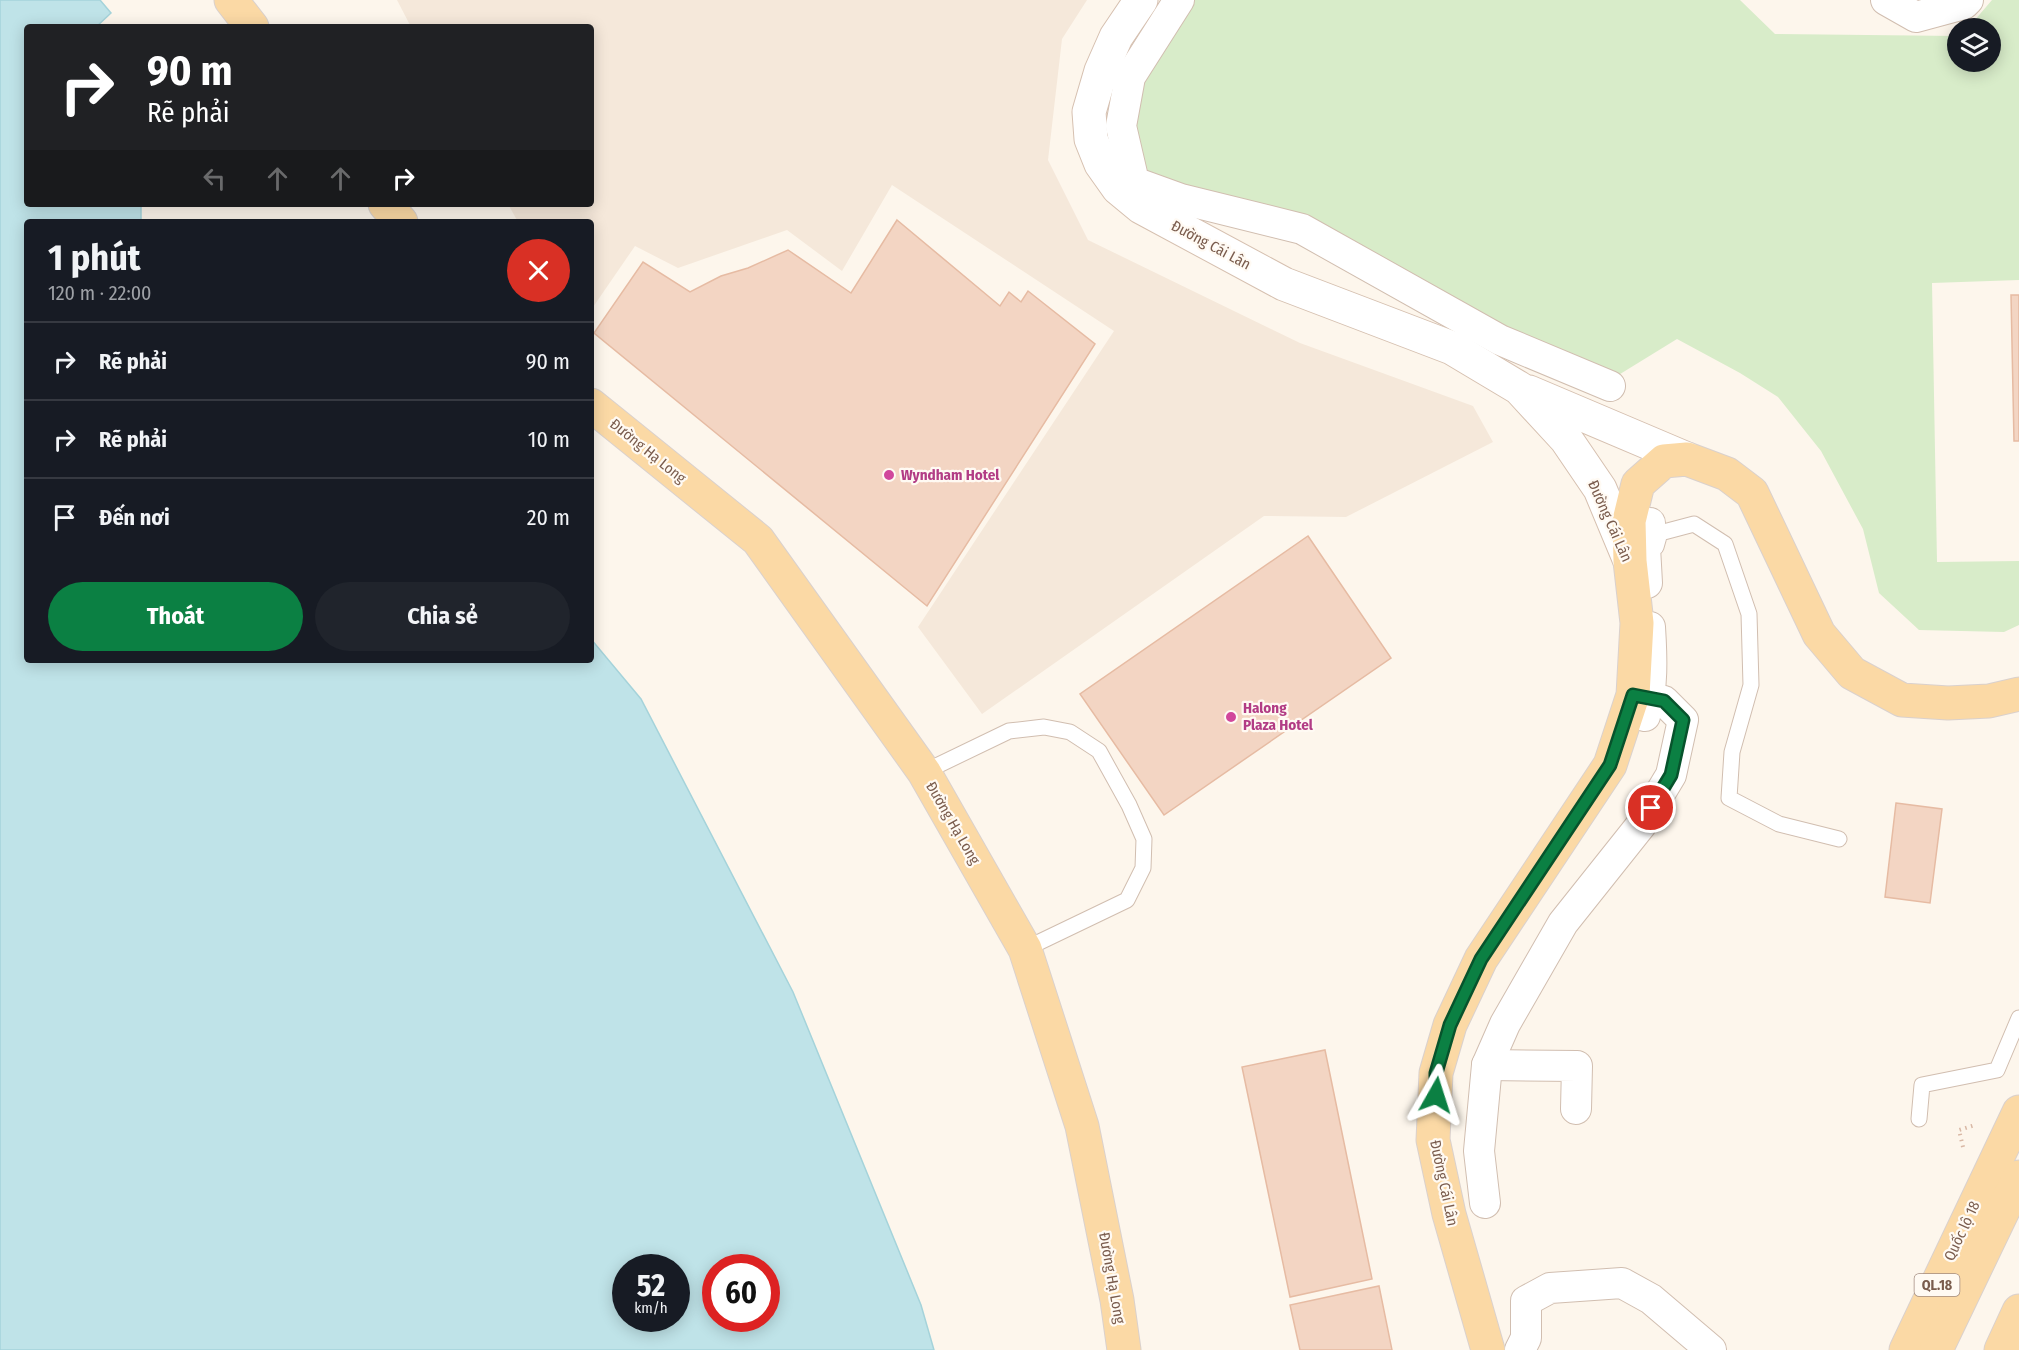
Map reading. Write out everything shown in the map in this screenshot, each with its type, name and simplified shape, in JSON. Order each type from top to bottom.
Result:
[{"type":"main road","points":[[231,0],[250,24]]},
{"type":"main road","name":"Đường Cái Lân","points":[[1141,0],[1116,37],[1101,71],[1089,112],[1091,139],[1101,164],[1118,188],[1142,207],[1284,284],[1452,348],[1519,388],[1566,439],[1600,489],[1639,571],[1637,623],[1642,703],[1610,765],[1481,959],[1450,1025],[1436,1073],[1434,1140],[1449,1214],[1488,1350]]},
{"type":"main road","points":[[388,207],[398,219]]},
{"type":"main road","points":[[1519,388],[1727,474],[1752,493],[1819,634],[1852,674],[1902,700],[1948,703],[1989,701],[2019,694]]},
{"type":"main road","name":"Đường Hạ Long","points":[[594,407],[758,540],[924,772],[1025,949],[1082,1126],[1117,1300],[1124,1350]]},
{"type":"main road","points":[[1639,571],[1629,521],[1638,484],[1664,461],[1687,459]]},
{"type":"main road","name":"Quốc lộ 18","points":[[1936,1350],[2019,1112]]},
{"type":"main road","name":"Quốc lộ 18","points":[[1906,1350],[1979,1226],[2019,1177]]},
{"type":"main road","points":[[2001,1350],[2019,1311]]},
{"type":"street","points":[[1179,0],[1130,77],[1122,126],[1134,182],[1181,199],[1302,229],[1500,340],[1610,386]]},
{"type":"street","points":[[1886,0],[1916,17],[1965,4],[1968,0]]},
{"type":"street","points":[[1485,1203],[1479,1151],[1487,1065],[1505,1024],[1563,922],[1641,825],[1671,775],[1683,720],[1664,701],[1642,703],[1651,642],[1639,571],[1650,523]]},
{"type":"street","points":[[1487,1065],[1577,1066],[1576,1109]]},
{"type":"street","points":[[1520,1350],[1526,1338],[1526,1301],[1550,1288],[1622,1283],[1651,1299],[1711,1350]]},
{"type":"lane","points":[[1639,571],[1660,533],[1694,524],[1725,544],[1749,614],[1751,685],[1732,752],[1729,798],[1779,824],[1839,839]]},
{"type":"lane","points":[[924,772],[1009,731],[1044,727],[1070,732],[1099,751],[1129,805],[1144,839],[1143,868],[1126,900],[1025,949]]},
{"type":"lane","points":[[1919,1119],[1922,1084],[1997,1070],[2019,1018]]},
{"type":"shaded area","points":[[397,0],[1087,0],[1062,39],[1048,160],[1088,240],[1300,343],[1473,406],[1493,442],[1346,517],[1264,516],[982,714],[918,627],[1114,331],[892,185],[842,271],[787,230],[678,268],[635,246],[594,306],[594,219],[516,219],[510,207],[594,207],[594,24],[409,24]]},
{"type":"green space","points":[[1188,0],[1740,0],[1775,34],[1947,36],[1947,72],[2001,72],[2001,18],[1977,18],[1992,0],[2019,0],[2019,280],[1932,283],[1937,562],[2019,561],[2019,625],[2004,632],[1919,630],[1879,593],[1863,529],[1821,451],[1778,397],[1740,373],[1677,339],[1612,379],[1514,336],[1420,282],[1141,179],[1129,129],[1136,83]]},
{"type":"water","points":[[0,0],[100,0],[111,13],[99,24],[24,24],[24,207],[141,207],[141,219],[24,219],[24,663],[594,663],[594,643],[641,699],[793,992],[921,1305],[934,1350],[0,1350]]},
{"type":"building","name":"Wyndham Hotel","points":[[897,220],[1000,306],[1009,292],[1021,302],[1028,291],[1095,344],[927,606],[594,333],[643,262],[690,292],[721,276],[748,268],[788,250],[851,293]]},
{"type":"building","points":[[2011,295],[2019,295],[2019,441],[2014,441]]},
{"type":"building","points":[[1308,536],[1391,658],[1164,815],[1080,694]]},
{"type":"building","points":[[1896,803],[1942,809],[1930,903],[1885,897]]},
{"type":"building","points":[[1325,1050],[1372,1279],[1290,1297],[1242,1067]]},
{"type":"building","points":[[1379,1286],[1392,1350],[1300,1350],[1290,1305]]},
{"type":"place","name":"Wyndham Hotel","points":[[889,475]]},
{"type":"place","name":"Halong Plaza Hotel","points":[[1231,717]]},
{"type":"route","points":[[1436,1095],[1436,1073],[1450,1025],[1481,959],[1610,765],[1633,695],[1664,701],[1683,720],[1671,775],[1651,808]]}]
